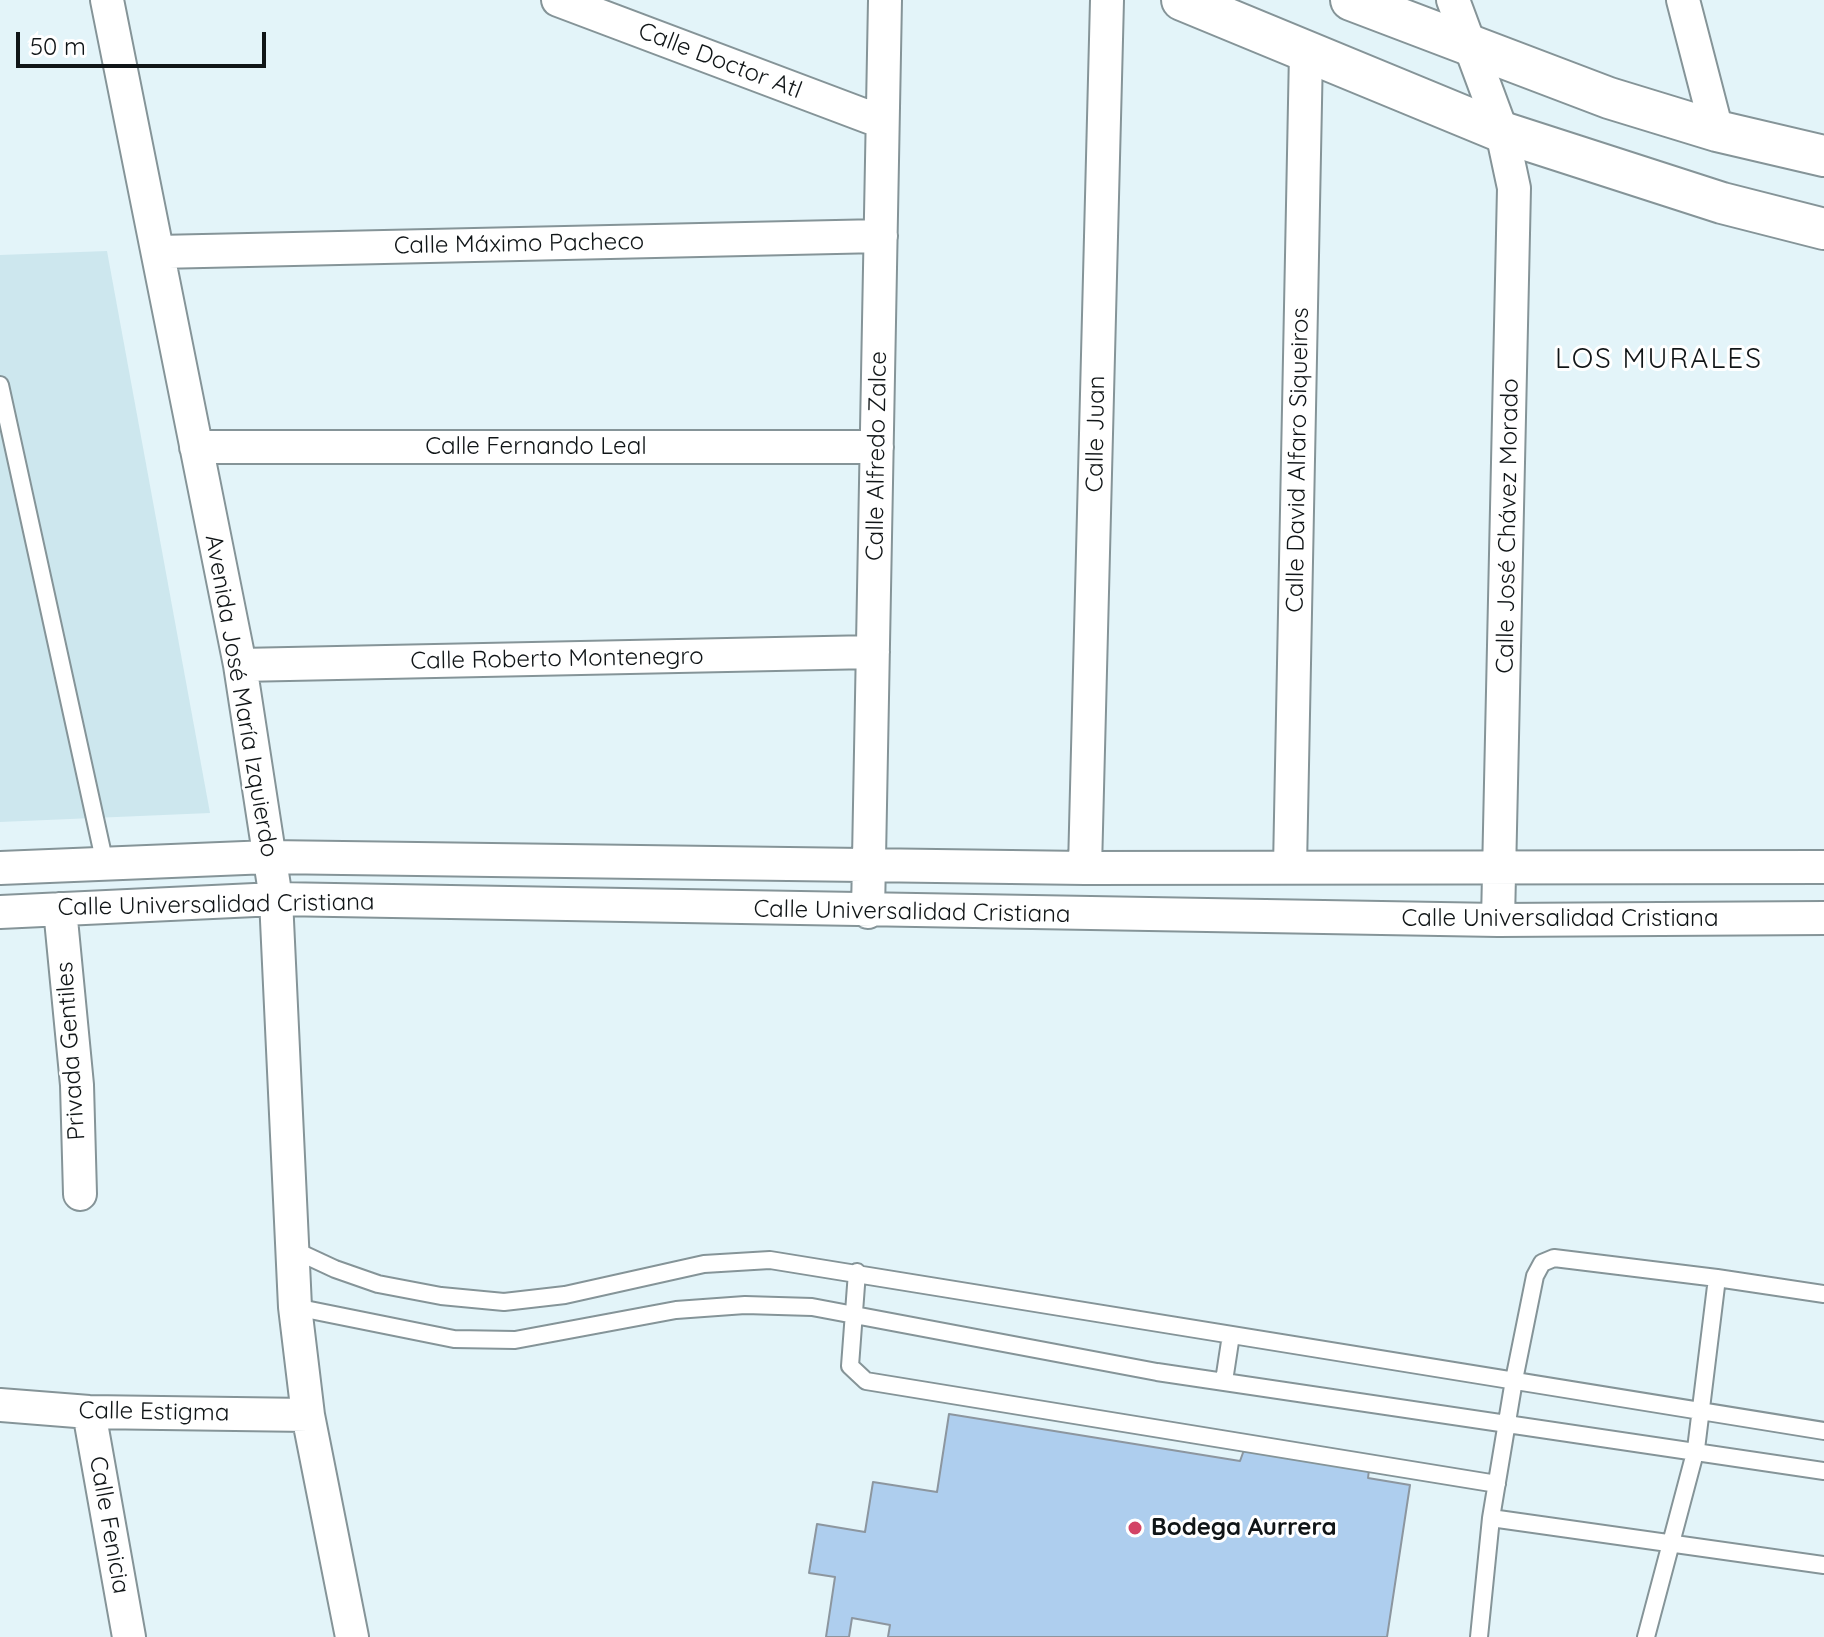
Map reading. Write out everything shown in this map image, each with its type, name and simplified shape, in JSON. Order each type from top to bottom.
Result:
[{"type":"street","name":"Avenida José María Izquierdo","points":[[107,0],[240,665],[276,899],[295,1307],[308,1415],[352,1637]]},
{"type":"street","name":"Calle Doctor Atl","points":[[558,0],[882,122]]},
{"type":"street","name":"Calle Alfredo Zalce","points":[[868,912],[885,0]]},
{"type":"street","name":"Calle Juan","points":[[1085,868],[1107,0]]},
{"type":"street","points":[[1182,0],[1502,132],[1722,203],[1824,229]]},
{"type":"street","points":[[1351,0],[1609,98],[1717,131],[1824,156]]},
{"type":"street","name":"Calle José Chávez Morado","points":[[1453,0],[1502,132],[1514,188],[1498,920]]},
{"type":"street","points":[[1683,0],[1717,131]]},
{"type":"street","name":"Calle David Alfaro Siqueiros","points":[[1290,867],[1306,52]]},
{"type":"street","name":"Calle Máximo Pacheco","points":[[158,252],[881,236]]},
{"type":"street","name":"Calle Fernando Leal","points":[[196,447],[877,447]]},
{"type":"street","name":"Calle Roberto Montenegro","points":[[240,665],[873,652]]},
{"type":"street","name":"Calle Universalidad Cristiana","points":[[0,868],[269,857],[1085,868],[1500,865],[1824,867]]},
{"type":"street","name":"Calle Universalidad Cristiana","points":[[0,912],[276,899],[868,912],[1498,920],[1824,918]]},
{"type":"street","name":"Privada Gentiles","points":[[60,909],[77,1085],[80,1194]]},
{"type":"street","name":"Calle Estigma","points":[[0,1405],[89,1412],[308,1415]]},
{"type":"street","name":"Calle Fenicia","points":[[89,1412],[129,1637]]},
{"type":"lane","points":[[0,385],[105,864]]},
{"type":"lane","points":[[292,1249],[378,1284],[441,1296],[504,1302],[565,1295],[704,1264],[770,1260],[1824,1431]]},
{"type":"lane","points":[[1479,1637],[1491,1518],[1514,1380],[1535,1276],[1542,1263],[1554,1258],[1824,1294]]},
{"type":"lane","points":[[857,1272],[850,1366],[856,1375],[866,1381],[1497,1484]]},
{"type":"lane","points":[[1646,1637],[1668,1544],[1696,1449],[1717,1278]]},
{"type":"lane","points":[[295,1307],[454,1339],[515,1340],[676,1310],[745,1305],[812,1307],[1224,1381],[1696,1449],[1824,1471]]},
{"type":"lane","points":[[1224,1381],[1231,1335]]},
{"type":"lane","points":[[1491,1518],[1824,1565]]},
{"type":"shaded area","points":[[107,251],[210,813],[0,822],[0,255]]},
{"type":"building","name":"Bodega Aurrera","points":[[949,1414],[1240,1461],[1244,1450],[1369,1470],[1368,1478],[1410,1485],[1387,1637],[888,1637],[890,1625],[852,1618],[849,1637],[826,1637],[835,1577],[809,1573],[817,1524],[865,1532],[873,1482],[937,1492]]},
{"type":"place","name":"Bodega Aurrera","points":[[1135,1528]]},
{"type":"district","name":"LOS MURALES","points":[[1659,360]]}]
